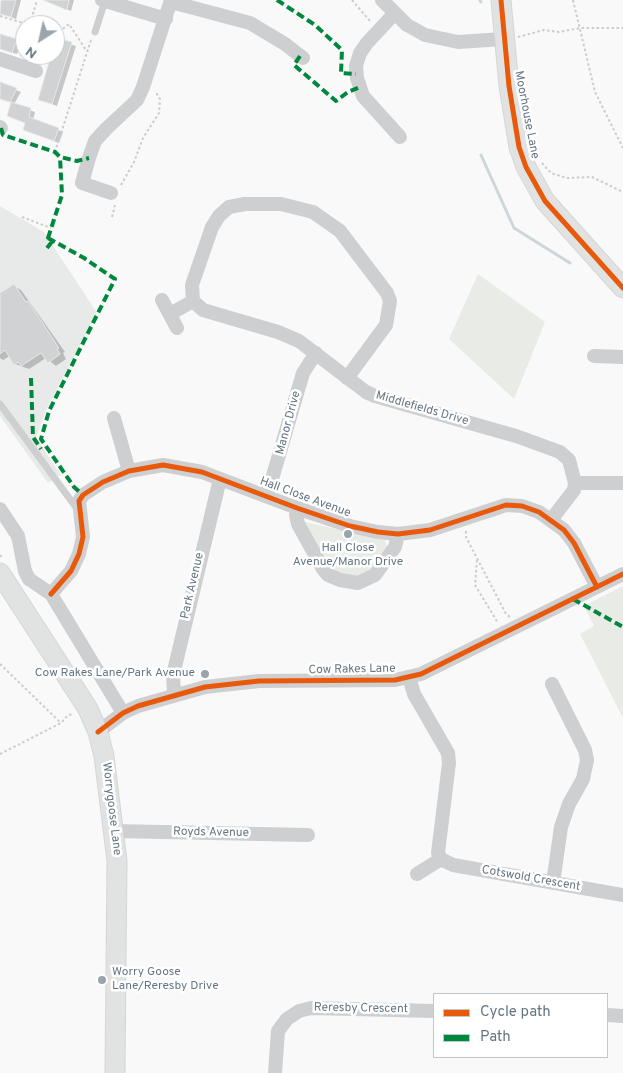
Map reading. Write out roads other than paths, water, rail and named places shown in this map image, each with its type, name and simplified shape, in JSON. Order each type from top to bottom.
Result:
[{"type":"main road","name":"Moorhouse Lane","points":[[501,0],[503,42],[520,147],[526,166],[545,201],[623,288]]},
{"type":"main road","name":"Worrygoose Lane","points":[[0,573],[88,709],[98,732],[104,756],[114,830],[118,908],[115,1073]]},
{"type":"street","points":[[104,0],[166,20]]},
{"type":"street","points":[[382,0],[407,25],[426,35],[458,42],[503,42]]},
{"type":"street","points":[[116,190],[82,183],[96,141],[137,100],[146,80],[171,1],[250,24],[285,44],[303,58]]},
{"type":"street","points":[[394,14],[378,30],[360,53],[356,66],[357,78],[368,103],[400,137]]},
{"type":"street","points":[[0,59],[36,70]]},
{"type":"street","points":[[170,314],[193,301],[192,284],[212,227],[218,216],[230,207],[245,204],[281,204],[313,212],[340,231],[387,292],[390,302],[386,325],[347,378]]},
{"type":"street","points":[[162,300],[178,328]]},
{"type":"street","name":"Middlefields Drive","points":[[193,301],[203,310],[278,332],[299,341],[347,378],[375,396],[516,436],[560,452],[569,460],[575,483]]},
{"type":"street","name":"Manor Drive","points":[[267,496],[303,373],[316,353]]},
{"type":"street","points":[[594,356],[623,358]]},
{"type":"street","points":[[114,418],[129,471]]},
{"type":"street","name":"Hall Close Avenue","points":[[51,594],[71,571],[79,554],[84,538],[79,501],[83,495],[103,482],[129,471],[163,465],[181,466],[350,526],[398,534],[430,530],[506,505],[522,506],[539,512],[551,520],[574,543],[597,587]]},
{"type":"street","name":"Park Avenue","points":[[174,694],[173,675],[220,479]]},
{"type":"street","points":[[551,520],[574,490],[575,483],[623,483]]},
{"type":"street","points":[[297,508],[298,524],[323,569],[328,575],[340,580],[358,583],[375,575],[395,547],[398,534]]},
{"type":"street","points":[[0,509],[18,536],[25,571],[29,579],[51,594],[123,713]]},
{"type":"street","name":"Cow Rakes Lane","points":[[98,732],[123,713],[174,694],[228,683],[259,680],[395,680],[434,670],[623,574]]},
{"type":"street","points":[[409,677],[414,694],[448,753],[449,763],[438,853],[441,860],[417,874]]},
{"type":"street","points":[[552,684],[585,750],[587,760],[583,779],[569,804],[561,827],[553,883]]},
{"type":"street","name":"Royds Avenue","points":[[114,830],[308,835]]},
{"type":"street","name":"Cotswold Crescent","points":[[441,860],[453,866],[623,896]]},
{"type":"street","name":"Reresby Crescent","points":[[274,1073],[275,1044],[278,1031],[287,1019],[299,1011],[311,1008],[433,1011]]},
{"type":"street","points":[[608,1015],[623,1016]]},
{"type":"lane","points":[[95,32],[104,0]]},
{"type":"lane","points":[[0,404],[81,514]]},
{"type":"waterway","points":[[481,155],[514,228],[570,263]]},
{"type":"place","name":"Hall Close Avenue/Manor Drive","points":[[348,534]]},
{"type":"place","name":"Cow Rakes Lane/Park Avenue","points":[[205,674]]},
{"type":"place","name":"Worry Goose Lane/Reresby Drive","points":[[102,980]]}]
